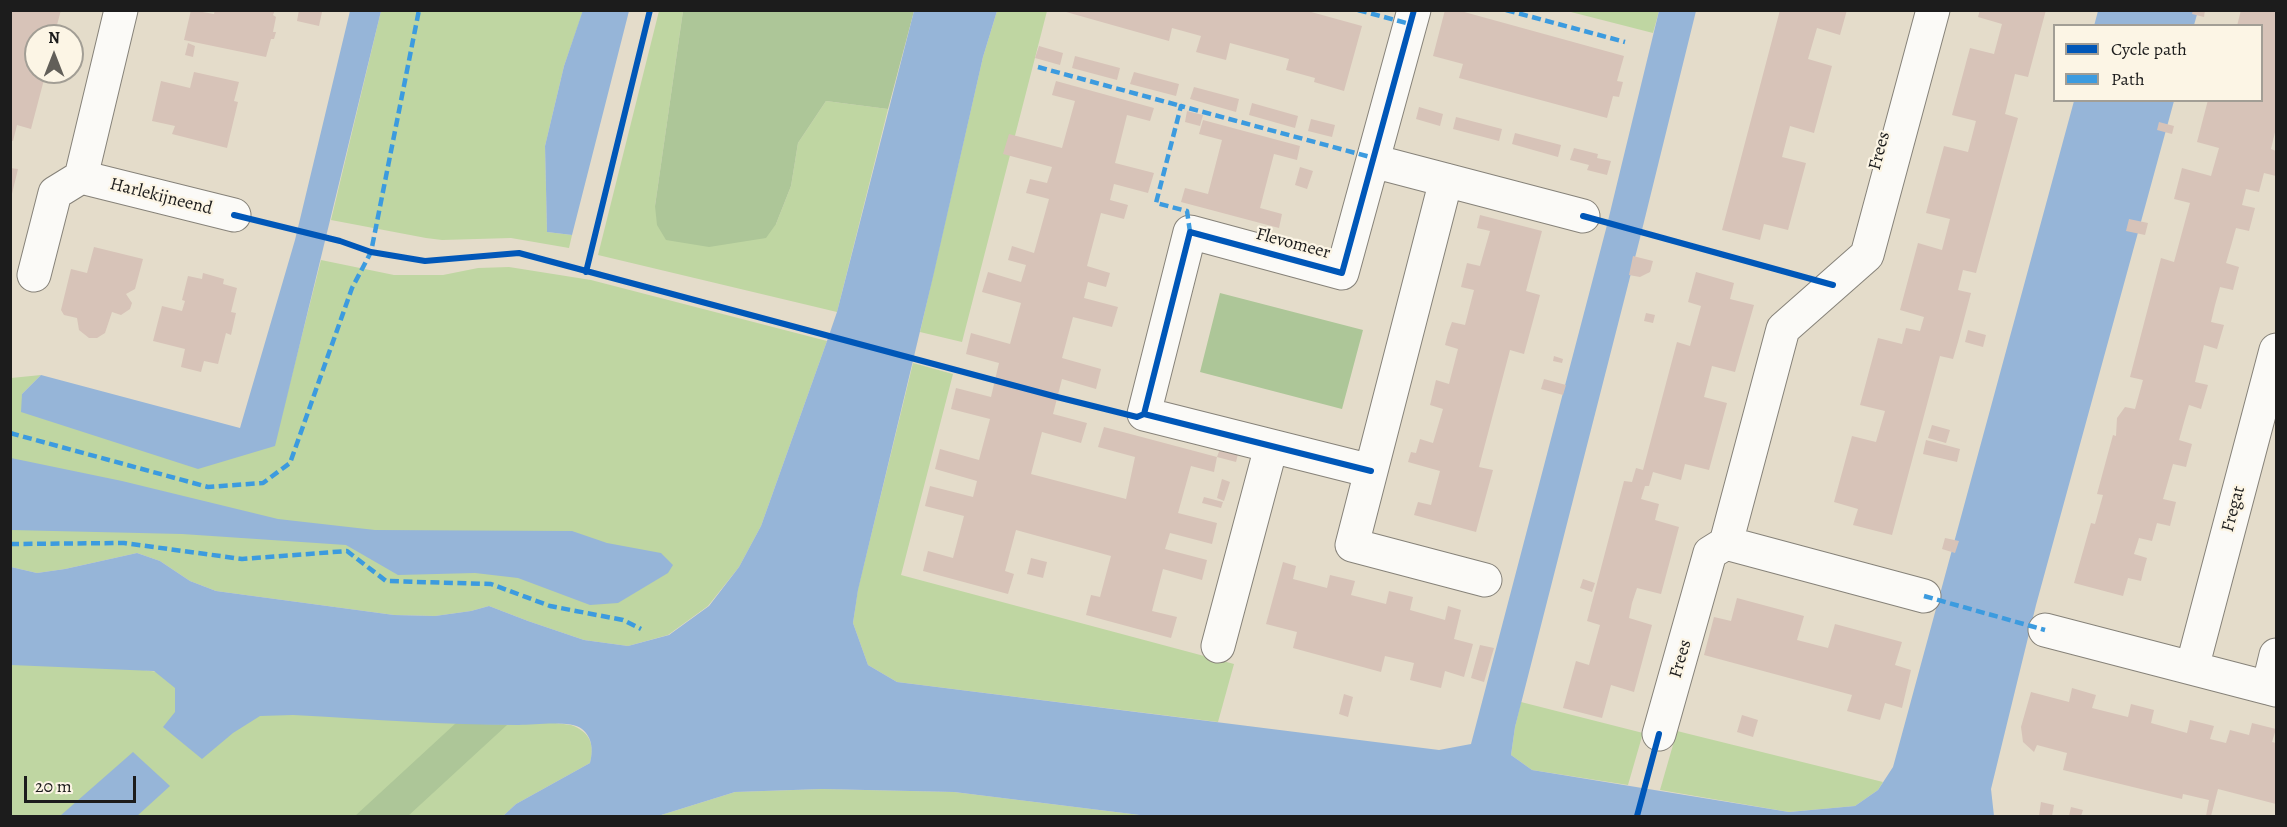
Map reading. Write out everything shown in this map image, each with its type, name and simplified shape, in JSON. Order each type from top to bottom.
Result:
[{"type":"street","points":[[34,275],[55,193],[81,177],[120,10]]},
{"type":"street","name":"Flevomeer","points":[[1371,471],[1144,414],[1190,232],[1342,273],[1414,10]]},
{"type":"street","name":"Frees","points":[[1659,734],[1710,553],[1726,543],[1783,329],[1867,255],[1933,10]]},
{"type":"street","points":[[1373,161],[1583,216]]},
{"type":"street","name":"Harlekijneend","points":[[81,177],[234,214]]},
{"type":"street","points":[[1446,180],[1352,545],[1485,580]]},
{"type":"street","name":"Fregat","points":[[2192,668],[2277,350]]},
{"type":"street","points":[[1218,646],[1271,447]]},
{"type":"street","points":[[1726,543],[1924,596]]},
{"type":"street","points":[[2045,630],[2272,689],[2277,655]]},
{"type":"green space","points":[[381,11],[583,11],[564,66],[545,146],[547,232],[572,235],[569,248],[511,238],[442,240],[331,220]]},
{"type":"green space","points":[[659,11],[683,11],[655,206],[776,224],[791,186],[798,143],[826,101],[888,109],[837,312],[598,255]]},
{"type":"green space","points":[[683,11],[914,11],[888,109],[826,101],[798,143],[791,186],[776,224],[766,238],[709,247],[666,240],[657,225],[655,206]]},
{"type":"green space","points":[[997,11],[1047,11],[962,342],[920,332],[983,57]]},
{"type":"green space","points":[[1567,11],[1659,11],[1653,33]]},
{"type":"green space","points":[[321,260],[394,275],[443,275],[478,268],[509,267],[591,280],[827,341],[761,526],[739,567],[708,606],[668,635],[628,646],[584,640],[489,606],[435,616],[394,615],[216,591],[190,581],[160,561],[137,553],[37,573],[11,567],[11,378],[41,375],[22,394],[274,446]]},
{"type":"green space","points":[[1220,293],[1363,330],[1342,409],[1200,372]]},
{"type":"green space","points":[[913,363],[953,374],[901,575],[1234,664],[1218,722],[897,682],[868,665],[853,623],[858,589]]},
{"type":"green space","points":[[11,653],[571,725],[583,731],[590,739],[592,750],[590,763],[516,804],[503,816],[11,816]]},
{"type":"green space","points":[[1521,702],[1643,733],[1628,785],[1532,770],[1511,755]]},
{"type":"green space","points":[[456,723],[507,725],[408,816],[355,816]]},
{"type":"green space","points":[[1677,731],[1883,782],[1878,790],[1855,806],[1789,812],[1660,790]]},
{"type":"green space","points":[[822,789],[954,792],[1148,816],[658,816],[735,792]]},
{"type":"water","points":[[583,10],[629,11],[572,235],[547,232],[545,146],[564,66]]},
{"type":"water","points":[[350,11],[381,11],[275,446],[198,469],[21,412],[22,394],[41,375],[240,428],[295,240]]},
{"type":"water","points":[[914,11],[997,11],[983,57],[858,590],[853,623],[868,665],[897,682],[1439,750],[1471,744],[1606,229],[1659,11],[1696,11],[1515,727],[1511,755],[1532,770],[1789,812],[1855,806],[1878,790],[1893,767],[2074,102],[2174,102],[2036,605],[1991,789],[1994,816],[1148,816],[954,792],[822,789],[735,792],[658,816],[503,816],[516,804],[590,763],[591,745],[582,729],[561,724],[491,725],[293,715],[260,716],[233,733],[202,759],[163,727],[175,712],[175,688],[154,671],[11,665],[11,567],[37,573],[137,553],[160,561],[190,581],[216,591],[394,615],[435,616],[489,606],[584,640],[628,646],[669,635],[709,606],[739,567],[761,526],[837,312]]},
{"type":"water","points":[[2098,11],[2198,11],[2194,24],[2095,24]]},
{"type":"water","points":[[11,458],[122,481],[278,519],[375,530],[572,531],[607,543],[661,553],[673,565],[668,573],[618,603],[590,605],[518,578],[475,573],[398,575],[346,545],[182,534],[11,530]]},
{"type":"water","points":[[133,752],[170,786],[137,816],[60,816]]},
{"type":"building","points":[[10,10],[61,10],[57,24],[24,24],[24,84],[43,84],[31,129],[17,125],[13,141],[10,140]]},
{"type":"building","points":[[191,10],[214,14],[215,10],[275,10],[273,32],[276,32],[274,39],[271,39],[266,57],[184,40]]},
{"type":"building","points":[[299,10],[322,12],[319,26],[297,21]]},
{"type":"building","points":[[1059,10],[1304,10],[1362,26],[1344,91],[1314,82],[1315,78],[1286,70],[1289,59],[1230,43],[1226,60],[1196,52],[1201,36],[1172,28],[1169,41]]},
{"type":"building","points":[[1445,10],[1457,10],[1624,56],[1617,81],[1623,82],[1619,97],[1613,96],[1607,118],[1459,78],[1463,64],[1433,56]]},
{"type":"building","points":[[1780,10],[1847,10],[1840,35],[1817,28],[1808,59],[1832,66],[1814,133],[1790,126],[1782,157],[1806,163],[1788,230],[1764,224],[1760,240],[1722,230]]},
{"type":"building","points":[[1980,10],[2046,10],[2028,77],[2015,74],[2005,114],[2018,118],[1976,273],[1963,270],[1958,290],[1971,293],[1958,342],[1953,359],[1940,356],[1892,535],[1853,525],[1858,509],[1834,502],[1852,436],[1876,442],[1885,411],[1860,405],[1878,338],[1902,344],[1906,328],[1920,331],[1924,317],[1900,310],[1918,243],[1942,250],[1950,219],[1926,213],[1944,146],[1968,152],[1976,121],[1952,115],[1970,48],[1994,54],[2002,24],[1978,17]]},
{"type":"building","points":[[2193,10],[2205,10],[2204,17],[2192,14]]},
{"type":"building","points":[[2241,10],[2276,10],[2276,128],[2271,149],[2276,151],[2276,176],[2264,173],[2259,192],[2246,189],[2242,205],[2255,208],[2249,231],[2236,228],[2226,263],[2239,267],[2233,290],[2220,287],[2215,305],[2211,322],[2224,325],[2217,349],[2204,345],[2195,382],[2208,385],[2201,409],[2189,405],[2179,440],[2192,444],[2186,467],[2173,464],[2163,499],[2176,502],[2170,526],[2157,523],[2152,541],[2139,538],[2134,554],[2147,558],[2141,581],[2128,578],[2123,596],[2074,583],[2091,523],[2095,524],[2103,495],[2097,494],[2113,435],[2116,436],[2117,418],[2125,407],[2135,409],[2143,380],[2130,377],[2161,258],[2174,262],[2190,203],[2174,199],[2182,168],[2211,176],[2219,148],[2197,142],[2207,102],[2263,102],[2263,24],[2238,24]]},
{"type":"building","points":[[188,43],[195,46],[193,57],[185,55]]},
{"type":"building","points":[[1039,46],[1063,53],[1060,65],[1035,58]]},
{"type":"building","points":[[1075,56],[1120,68],[1117,80],[1072,68]]},
{"type":"building","points":[[194,72],[239,82],[234,101],[238,102],[227,148],[172,134],[175,126],[152,121],[161,81],[190,88]]},
{"type":"building","points":[[1134,72],[1179,84],[1176,96],[1130,84]]},
{"type":"building","points":[[1056,81],[1154,108],[1150,121],[1127,115],[1115,163],[1154,173],[1148,193],[1114,184],[1110,200],[1128,205],[1124,219],[1101,213],[1087,266],[1110,273],[1106,287],[1088,282],[1084,298],[1118,307],[1112,327],[1073,317],[1062,358],[1101,369],[1096,389],[1062,379],[1053,414],[1087,423],[1081,443],[1042,432],[1031,474],[1126,499],[1135,457],[1098,447],[1104,427],[1217,457],[1214,472],[1191,466],[1178,513],[1217,523],[1212,544],[1170,533],[1165,549],[1207,560],[1202,580],[1163,569],[1152,611],[1177,617],[1171,638],[1086,615],[1091,595],[1100,597],[1111,556],[1016,530],[1005,571],[1014,574],[1008,594],[923,571],[928,551],[953,558],[964,516],[925,506],[930,486],[973,497],[977,481],[935,469],[940,449],[979,460],[990,419],[951,409],[956,388],[991,397],[999,363],[966,354],[971,333],[1010,344],[1021,303],[982,292],[988,272],[1021,282],[1026,265],[1008,260],[1012,246],[1034,253],[1049,199],[1026,193],[1030,179],[1047,183],[1052,167],[1003,154],[1009,134],[1062,148],[1075,101],[1052,95]]},
{"type":"building","points":[[1194,87],[1239,99],[1236,112],[1190,99]]},
{"type":"building","points":[[1252,103],[1298,116],[1295,128],[1249,115]]},
{"type":"building","points":[[1419,107],[1443,114],[1440,126],[1416,119]]},
{"type":"building","points":[[1187,111],[1203,115],[1200,126],[1185,122]]},
{"type":"building","points":[[1456,117],[1502,129],[1499,141],[1453,129]]},
{"type":"building","points":[[1311,119],[1335,125],[1332,137],[1308,131]]},
{"type":"building","points":[[1203,120],[1300,146],[1297,160],[1274,154],[1260,208],[1282,214],[1279,228],[1181,202],[1185,188],[1208,194],[1222,140],[1199,134]]},
{"type":"building","points":[[2159,122],[2174,126],[2172,134],[2157,130]]},
{"type":"building","points":[[1515,133],[1561,145],[1558,157],[1512,144]]},
{"type":"building","points":[[1574,148],[1598,154],[1597,158],[1611,161],[1607,175],[1587,170],[1589,165],[1570,160]]},
{"type":"building","points":[[1300,167],[1313,171],[1307,189],[1295,185]]},
{"type":"building","points":[[10,168],[18,169],[11,198],[10,198]]},
{"type":"building","points":[[1480,215],[1542,231],[1526,291],[1540,295],[1524,354],[1510,350],[1479,467],[1493,470],[1476,532],[1414,515],[1418,502],[1431,505],[1440,471],[1408,462],[1411,452],[1416,453],[1420,439],[1433,443],[1443,409],[1430,405],[1436,380],[1449,384],[1458,349],[1445,345],[1452,322],[1465,325],[1474,290],[1461,287],[1467,263],[1480,266],[1490,231],[1477,228]]},
{"type":"building","points":[[2129,219],[2148,223],[2145,235],[2126,231]]},
{"type":"building","points":[[94,247],[143,259],[135,289],[126,294],[132,303],[130,309],[121,315],[112,312],[105,333],[97,338],[89,338],[79,330],[77,318],[64,315],[61,310],[71,269],[87,273]]},
{"type":"building","points":[[1633,256],[1653,261],[1650,272],[1640,277],[1629,275]]},
{"type":"building","points":[[1696,272],[1734,283],[1730,299],[1754,305],[1735,372],[1712,366],[1704,397],[1727,403],[1709,470],[1685,464],[1681,480],[1653,472],[1649,486],[1645,486],[1641,499],[1659,504],[1655,520],[1679,527],[1661,594],[1637,588],[1632,603],[1629,618],[1652,625],[1634,692],[1611,685],[1602,718],[1563,708],[1576,661],[1589,665],[1600,625],[1587,621],[1624,481],[1632,482],[1636,468],[1643,470],[1677,342],[1690,346],[1701,306],[1688,302]]},
{"type":"building","points":[[203,273],[224,279],[223,284],[237,288],[231,312],[236,313],[231,335],[226,333],[218,364],[204,361],[201,372],[181,367],[185,349],[153,341],[162,306],[182,311],[185,301],[182,300],[188,276],[202,279]]},
{"type":"building","points":[[1646,313],[1655,315],[1653,323],[1644,321]]},
{"type":"building","points":[[1968,330],[1986,335],[1983,347],[1965,342]]},
{"type":"building","points":[[1554,356],[1563,359],[1562,363],[1553,361]]},
{"type":"building","points":[[1544,379],[1566,385],[1563,395],[1541,389]]},
{"type":"building","points":[[1932,425],[1950,430],[1946,443],[1928,438]]},
{"type":"building","points":[[1926,440],[1960,449],[1957,462],[1923,454]]},
{"type":"building","points":[[1220,449],[1238,454],[1236,462],[1217,457]]},
{"type":"building","points":[[1222,479],[1230,482],[1224,501],[1217,498]]},
{"type":"building","points":[[1204,497],[1223,502],[1221,508],[1202,503]]},
{"type":"building","points":[[1945,538],[1959,541],[1955,553],[1942,549]]},
{"type":"building","points":[[1031,558],[1047,562],[1043,578],[1027,574]]},
{"type":"building","points":[[1283,562],[1296,566],[1293,579],[1327,588],[1330,575],[1355,581],[1351,595],[1386,604],[1389,591],[1413,597],[1410,610],[1445,620],[1448,606],[1461,610],[1454,639],[1473,644],[1464,677],[1445,671],[1441,688],[1410,680],[1414,663],[1385,656],[1381,672],[1293,648],[1297,632],[1266,624]]},
{"type":"building","points":[[1583,579],[1595,583],[1592,592],[1580,588]]},
{"type":"building","points":[[1737,598],[1804,616],[1797,640],[1828,648],[1835,624],[1902,642],[1895,665],[1911,670],[1902,708],[1885,703],[1880,720],[1847,711],[1852,695],[1704,655],[1714,617],[1731,621]]},
{"type":"building","points":[[1480,645],[1494,648],[1484,682],[1471,678]]},
{"type":"building","points":[[2072,688],[2096,695],[2092,708],[2128,717],[2131,704],[2154,710],[2151,723],[2187,733],[2190,720],[2214,726],[2210,739],[2226,743],[2230,730],[2249,735],[2252,723],[2276,729],[2272,742],[2276,743],[2276,804],[2218,789],[2211,816],[2206,816],[2209,800],[2183,794],[2182,799],[2063,770],[2067,753],[2037,745],[2034,752],[2023,742],[2021,727],[2031,692],[2069,702]]},
{"type":"building","points":[[1344,694],[1353,697],[1348,717],[1339,714]]},
{"type":"building","points":[[1742,715],[1758,720],[1753,737],[1737,732]]},
{"type":"building","points":[[2041,802],[2054,805],[2052,816],[2039,816]]},
{"type":"building","points":[[2071,807],[2083,810],[2081,816],[2069,816]]},
{"type":"marked path","points":[[10,433],[208,487],[263,483],[290,463],[352,288],[371,252],[419,10]]},
{"type":"marked path","points":[[1358,10],[1410,24]]},
{"type":"marked path","points":[[1506,10],[1625,42]]},
{"type":"marked path","points":[[1038,67],[1181,106]]},
{"type":"marked path","points":[[1190,232],[1187,211],[1156,203],[1181,106],[1374,158]]},
{"type":"marked path","points":[[10,544],[124,543],[242,559],[347,551],[386,581],[491,584],[550,606],[623,620],[641,629]]},
{"type":"marked path","points":[[1924,596],[2045,630]]},
{"type":"cycle path","points":[[586,272],[650,10]]},
{"type":"cycle path","points":[[1371,471],[1144,414],[1190,232],[1342,273],[1414,10]]},
{"type":"cycle path","points":[[234,215],[340,241],[371,252],[425,261],[519,253],[1057,397],[1137,417],[1144,414]]},
{"type":"cycle path","points":[[1583,216],[1833,285]]},
{"type":"cycle path","points":[[1637,816],[1659,734]]}]
